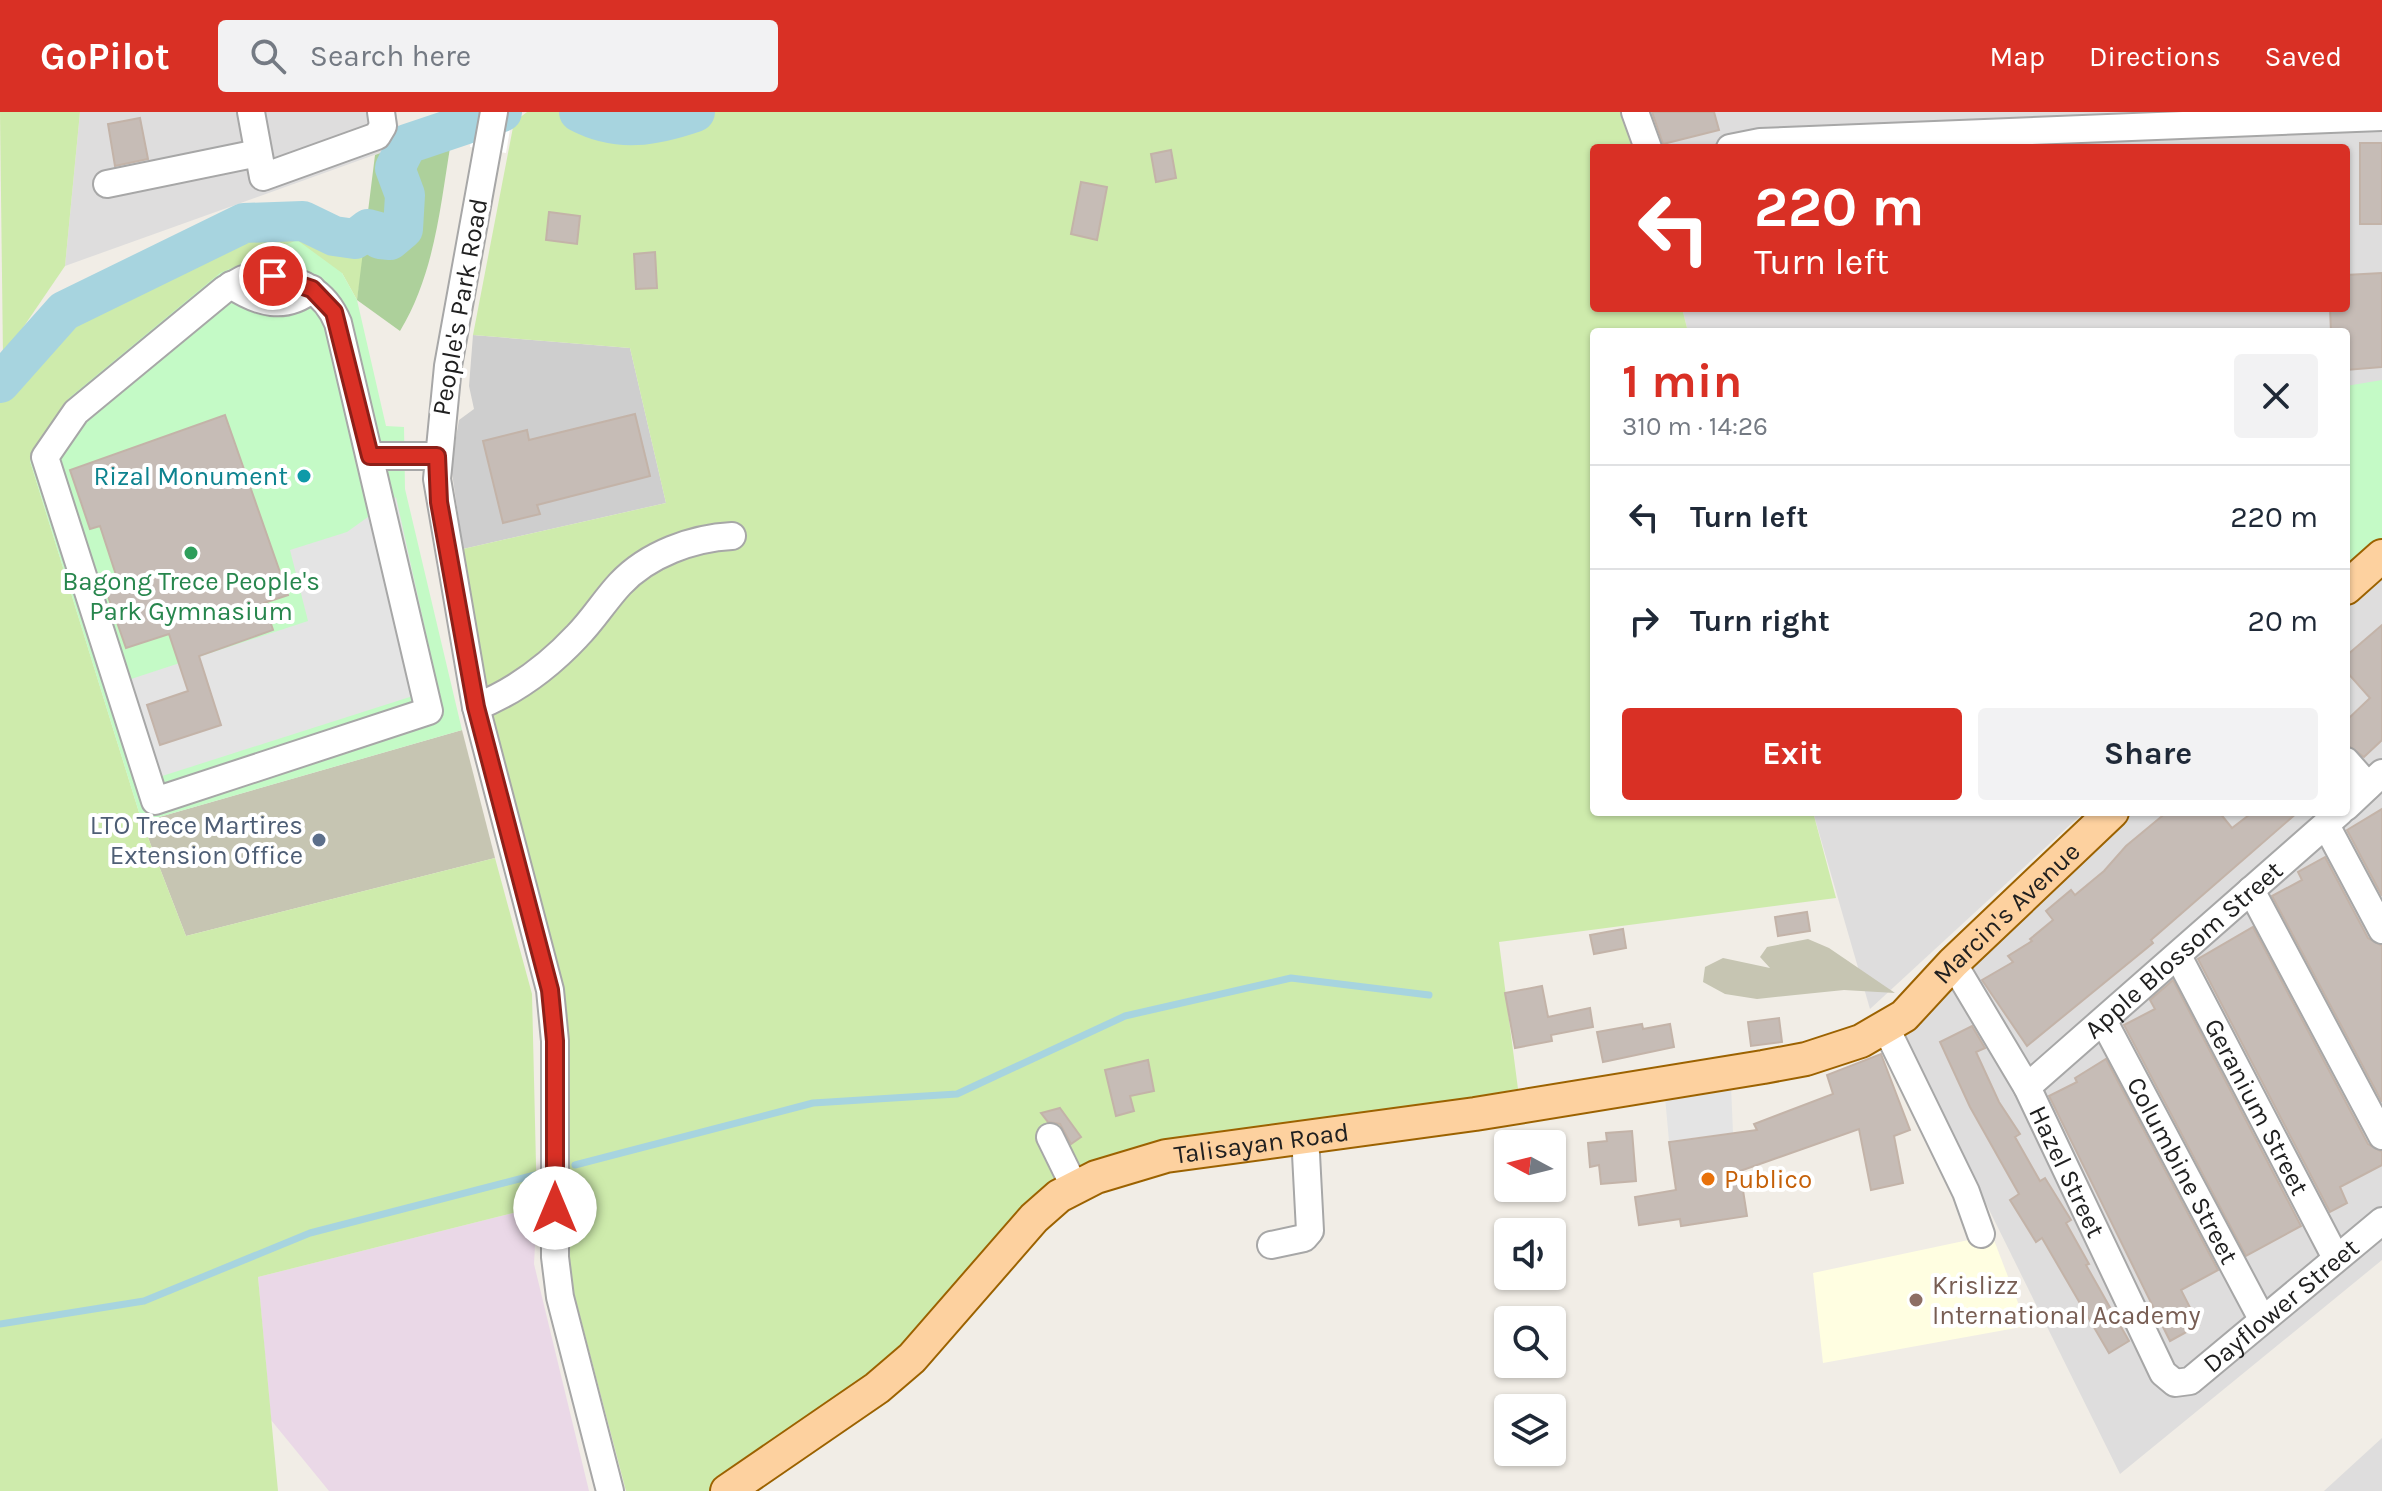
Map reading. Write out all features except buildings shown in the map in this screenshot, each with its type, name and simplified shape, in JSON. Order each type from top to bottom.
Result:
[{"type":"main road","points":[[2350,584],[2382,556]]},
{"type":"main road","name":"Marcin's Avenue","points":[[1895,1022],[2108,816]]},
{"type":"main road","name":"Talisayan Road","points":[[727,1491],[877,1388],[912,1358],[1034,1218],[1075,1188],[1128,1165],[1305,1135],[1475,1114],[1778,1065],[1833,1051],[1895,1022]]},
{"type":"street","points":[[251,112],[263,177],[377,136],[383,126],[381,112]]},
{"type":"street","name":"People's Park Road","points":[[494,112],[459,301],[437,456],[439,502],[476,707],[550,990],[555,1041],[556,1271],[610,1491]]},
{"type":"street","points":[[1635,112],[1647,144]]},
{"type":"street","points":[[1750,144],[2129,119],[2382,117]]},
{"type":"street","points":[[107,184],[258,153]]},
{"type":"street","points":[[273,276],[312,289],[328,303],[338,323],[370,456],[429,711],[155,801],[45,457],[76,412],[231,285],[243,279],[273,276]]},
{"type":"street","points":[[370,456],[437,456]]},
{"type":"street","points":[[476,707],[504,696],[537,673],[578,636],[622,581],[637,570],[699,538],[732,536]]},
{"type":"street","points":[[2350,764],[2375,780],[2350,803]]},
{"type":"street","points":[[2333,819],[2382,930]]},
{"type":"street","name":"Apple Blossom Street","points":[[2027,1087],[2333,819]]},
{"type":"street","points":[[2251,890],[2382,1136]]},
{"type":"street","name":"Geranium Street","points":[[2178,956],[2336,1258]]},
{"type":"street","name":"Hazel Street","points":[[1953,963],[2027,1087],[2163,1373],[2175,1383]]},
{"type":"street","points":[[1895,1022],[1981,1234]]},
{"type":"street","name":"Columbine Street","points":[[2104,1022],[2262,1319]]},
{"type":"street","points":[[1271,1245],[1309,1235],[1305,1135]]},
{"type":"street","points":[[1050,1137],[1075,1188]]},
{"type":"street","name":"Dayflower Street","points":[[2175,1383],[2190,1381],[2382,1221]]},
{"type":"shaded area","points":[[80,112],[396,112],[402,145],[65,266]]},
{"type":"shaded area","points":[[1620,112],[2382,112],[2382,547],[2350,571],[2350,328],[1687,328],[1683,312],[2350,312],[2350,144],[1632,144]]},
{"type":"shaded area","points":[[473,335],[630,348],[666,503],[463,549],[451,466],[459,420],[474,409],[469,386]]},
{"type":"shaded area","points":[[396,497],[438,688],[156,778],[125,681],[308,621],[290,550],[347,532]]},
{"type":"shaded area","points":[[2382,578],[2382,1260],[2120,1474],[1903,1036],[1975,959],[2126,816],[2350,816],[2350,604]]},
{"type":"shaded area","name":"LTO Trece Martires Extension Office","points":[[462,730],[495,858],[186,936],[142,822]]},
{"type":"shaded area","points":[[1814,816],[2080,816],[1870,1009]]},
{"type":"shaded area","points":[[1808,939],[1829,948],[1895,993],[1844,990],[1757,999],[1725,994],[1703,982],[1705,967],[1723,958],[1770,968],[1760,957],[1767,947]]},
{"type":"shaded area","points":[[1731,1086],[1733,1133],[1669,1141],[1665,1097]]},
{"type":"shaded area","points":[[537,1207],[534,1264],[589,1491],[329,1491],[271,1420],[258,1277]]},
{"type":"shaded area","name":"Krislizz International Academy","points":[[1992,1235],[2027,1326],[1823,1363],[1813,1273]]},
{"type":"shaded area","points":[[2382,1438],[2382,1491],[2324,1491]]},
{"type":"green space","points":[[0,112],[80,112],[65,266],[3,357]]},
{"type":"green space","points":[[445,112],[497,112],[451,142],[429,263],[412,309],[400,331],[357,300],[375,155],[402,145],[442,122]]},
{"type":"green space","points":[[527,112],[572,112],[599,127],[653,129],[707,112],[1620,112],[1632,144],[1590,144],[1590,312],[1683,312],[1687,328],[1590,328],[1590,816],[1814,816],[1836,898],[1499,942],[1518,1089],[1117,1161],[877,1376],[709,1491],[626,1491],[567,1267],[563,1003],[483,693],[463,549],[666,503],[630,348],[473,335],[514,122]]},
{"type":"green space","points":[[303,221],[334,236],[354,239],[368,229],[357,300],[342,273],[30,461],[142,822],[186,936],[495,858],[532,994],[537,1207],[258,1277],[278,1491],[0,1491],[0,383],[64,311],[244,223]]},
{"type":"green space","points":[[297,240],[342,273],[357,300],[386,426],[404,427],[405,489],[462,730],[142,822],[30,461],[69,398],[220,273]]},
{"type":"green space","points":[[2382,380],[2382,547],[2350,571],[2350,385]]},
{"type":"pier","points":[[476,112],[513,112],[506,153],[470,147]]},
{"type":"waterway","points":[[0,383],[64,311],[244,223],[303,221],[334,236],[355,239],[368,229],[379,232],[380,239],[390,240],[403,229],[405,195],[395,168],[407,144],[502,112]]},
{"type":"waterway","points":[[579,112],[622,125],[651,124],[695,112]]},
{"type":"waterway","points":[[575,1165],[813,1103],[957,1094],[1125,1016],[1291,978],[1429,995]]},
{"type":"waterway","points":[[0,1324],[144,1301],[310,1233],[535,1175]]},
{"type":"place","name":"Rizal Monument","points":[[304,476]]},
{"type":"place","name":"Bagong Trece People's Park Gymnasium","points":[[191,553]]},
{"type":"place","name":"LTO Trece Martires Extension Office","points":[[319,840]]},
{"type":"place","name":"Publico","points":[[1708,1179]]},
{"type":"place","name":"Krislizz International Academy","points":[[1916,1300]]},
{"type":"route","points":[[273,276],[312,289],[334,312],[370,456],[437,456],[439,502],[476,707],[541,944],[550,990],[555,1041],[555,1208]]}]
